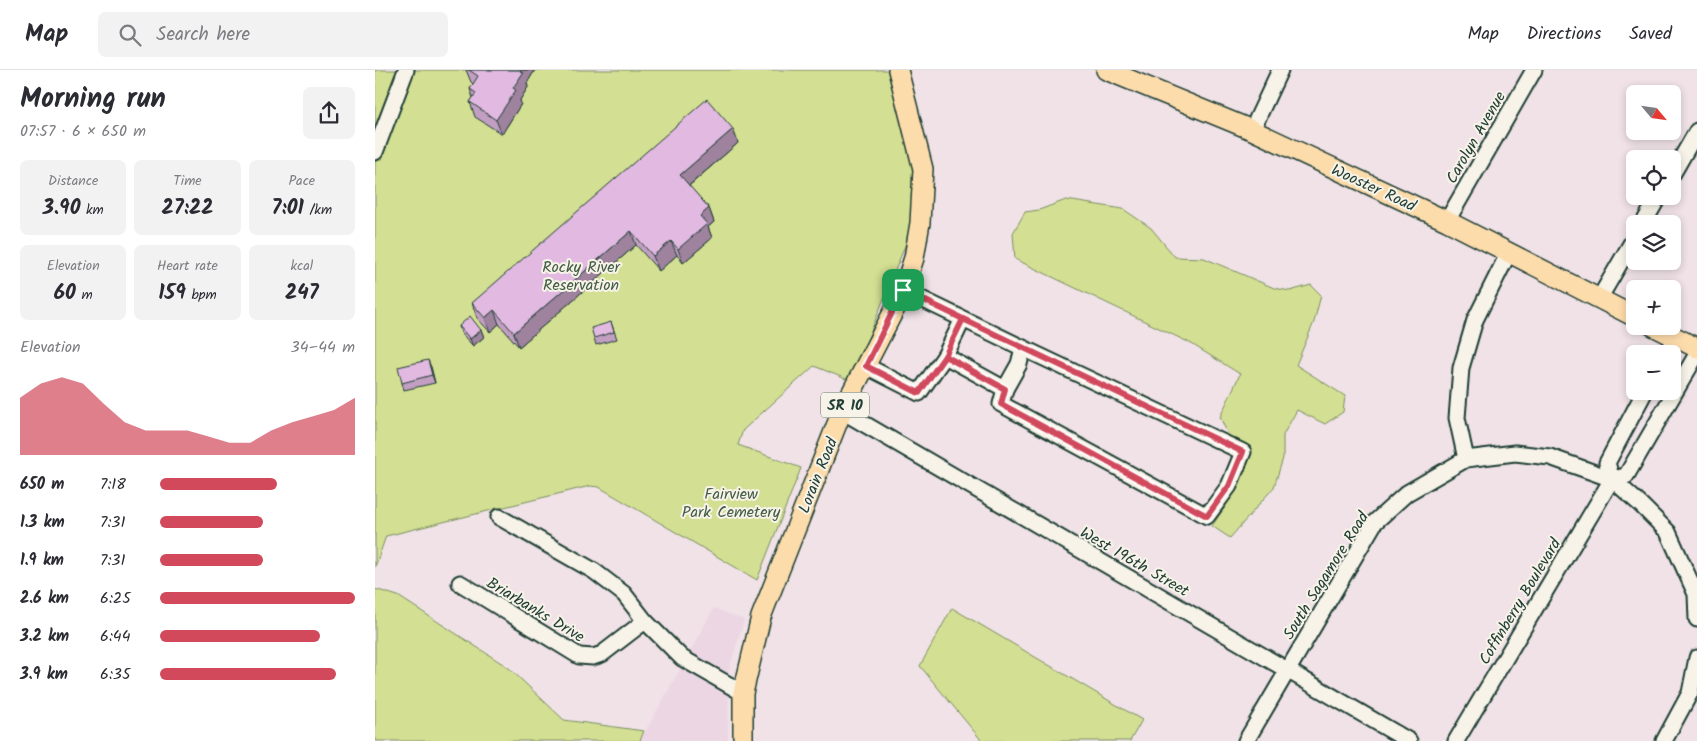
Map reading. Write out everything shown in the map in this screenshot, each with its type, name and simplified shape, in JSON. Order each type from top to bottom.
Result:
[{"type":"main road","name":"Lorain Road","points":[[743,741],[743,693],[761,617],[842,411],[903,290],[914,258],[920,223],[923,169],[898,70]]},
{"type":"main road","name":"Wooster Road","points":[[1106,70],[1252,130],[1447,221],[1626,312]]},
{"type":"main road","points":[[1661,335],[1670,345]]},
{"type":"main road","points":[[1681,347],[1697,348]]},
{"type":"street","points":[[375,152],[406,70]]},
{"type":"street","points":[[1252,130],[1280,70]]},
{"type":"street","name":"Carolyn Avenue","points":[[1447,221],[1534,70]]},
{"type":"street","points":[[1681,159],[1697,131]]},
{"type":"street","points":[[1466,459],[1457,418],[1461,368],[1475,320],[1509,252]]},
{"type":"street","points":[[1599,299],[1626,252]]},
{"type":"street","points":[[903,290],[1243,452],[1229,486],[1207,516],[1001,404],[1005,389],[1019,364],[1023,348]]},
{"type":"street","points":[[866,366],[919,393],[945,356],[963,319]]},
{"type":"street","name":"Coffinberry Boulevard","points":[[1456,741],[1612,479],[1626,476],[1697,354]]},
{"type":"street","points":[[945,356],[1005,389]]},
{"type":"street","points":[[1640,400],[1607,463],[1612,479],[1668,532],[1696,594],[1697,620]]},
{"type":"street","name":"West 196th Street","points":[[842,411],[1409,741]]},
{"type":"street","name":"South Sagamore Road","points":[[1246,741],[1375,522],[1407,493],[1466,459],[1515,453],[1550,457],[1612,479]]},
{"type":"street","points":[[499,517],[594,572],[624,594],[645,622],[682,658],[743,693]]},
{"type":"street","name":"Briarbanks Drive","points":[[460,583],[579,656],[593,657],[602,654],[645,622]]},
{"type":"street","points":[[1664,741],[1690,693],[1697,658]]},
{"type":"shaded area","points":[[714,608],[744,620],[729,670],[728,741],[640,741]]},
{"type":"green space","name":"Rocky River Reservation","points":[[375,70],[894,70],[920,208],[851,381],[814,366],[743,430],[738,445],[801,468],[757,580],[599,487],[590,486],[386,536],[375,567]]},
{"type":"green space","points":[[1066,200],[1123,209],[1151,228],[1175,257],[1204,258],[1274,288],[1290,291],[1311,285],[1321,295],[1314,322],[1296,365],[1345,396],[1343,412],[1325,424],[1297,410],[1283,435],[1283,458],[1274,487],[1230,538],[1212,526],[1225,507],[1250,455],[1230,439],[1220,417],[1240,374],[1190,343],[1015,259],[1013,233],[1025,212],[1039,210]]},
{"type":"green space","points":[[375,589],[398,596],[509,668],[564,720],[644,731],[640,741],[375,741]]},
{"type":"green space","points":[[952,608],[1142,720],[1130,741],[982,741],[920,666]]},
{"type":"building","points":[[469,70],[521,70],[523,73],[513,88],[516,90],[496,120],[470,102],[476,93],[470,89],[478,76]]},
{"type":"building","points":[[707,99],[733,129],[680,175],[709,208],[700,216],[707,224],[678,249],[671,241],[653,256],[631,231],[514,333],[494,310],[485,318],[472,303]]},
{"type":"building","points":[[470,316],[481,330],[470,339],[459,326]]},
{"type":"building","points":[[611,322],[614,332],[594,338],[591,328]]},
{"type":"building","points":[[428,360],[432,375],[402,383],[398,367]]},
{"type":"route","points":[[903,290],[902,296],[866,366],[919,393],[945,356],[963,319],[1243,452],[1229,486],[1207,516],[1001,404],[1005,389],[945,356],[963,319],[903,290]]},
{"type":"park label","name":"Fairview Park Cemetery","points":[[731,502]]}]
